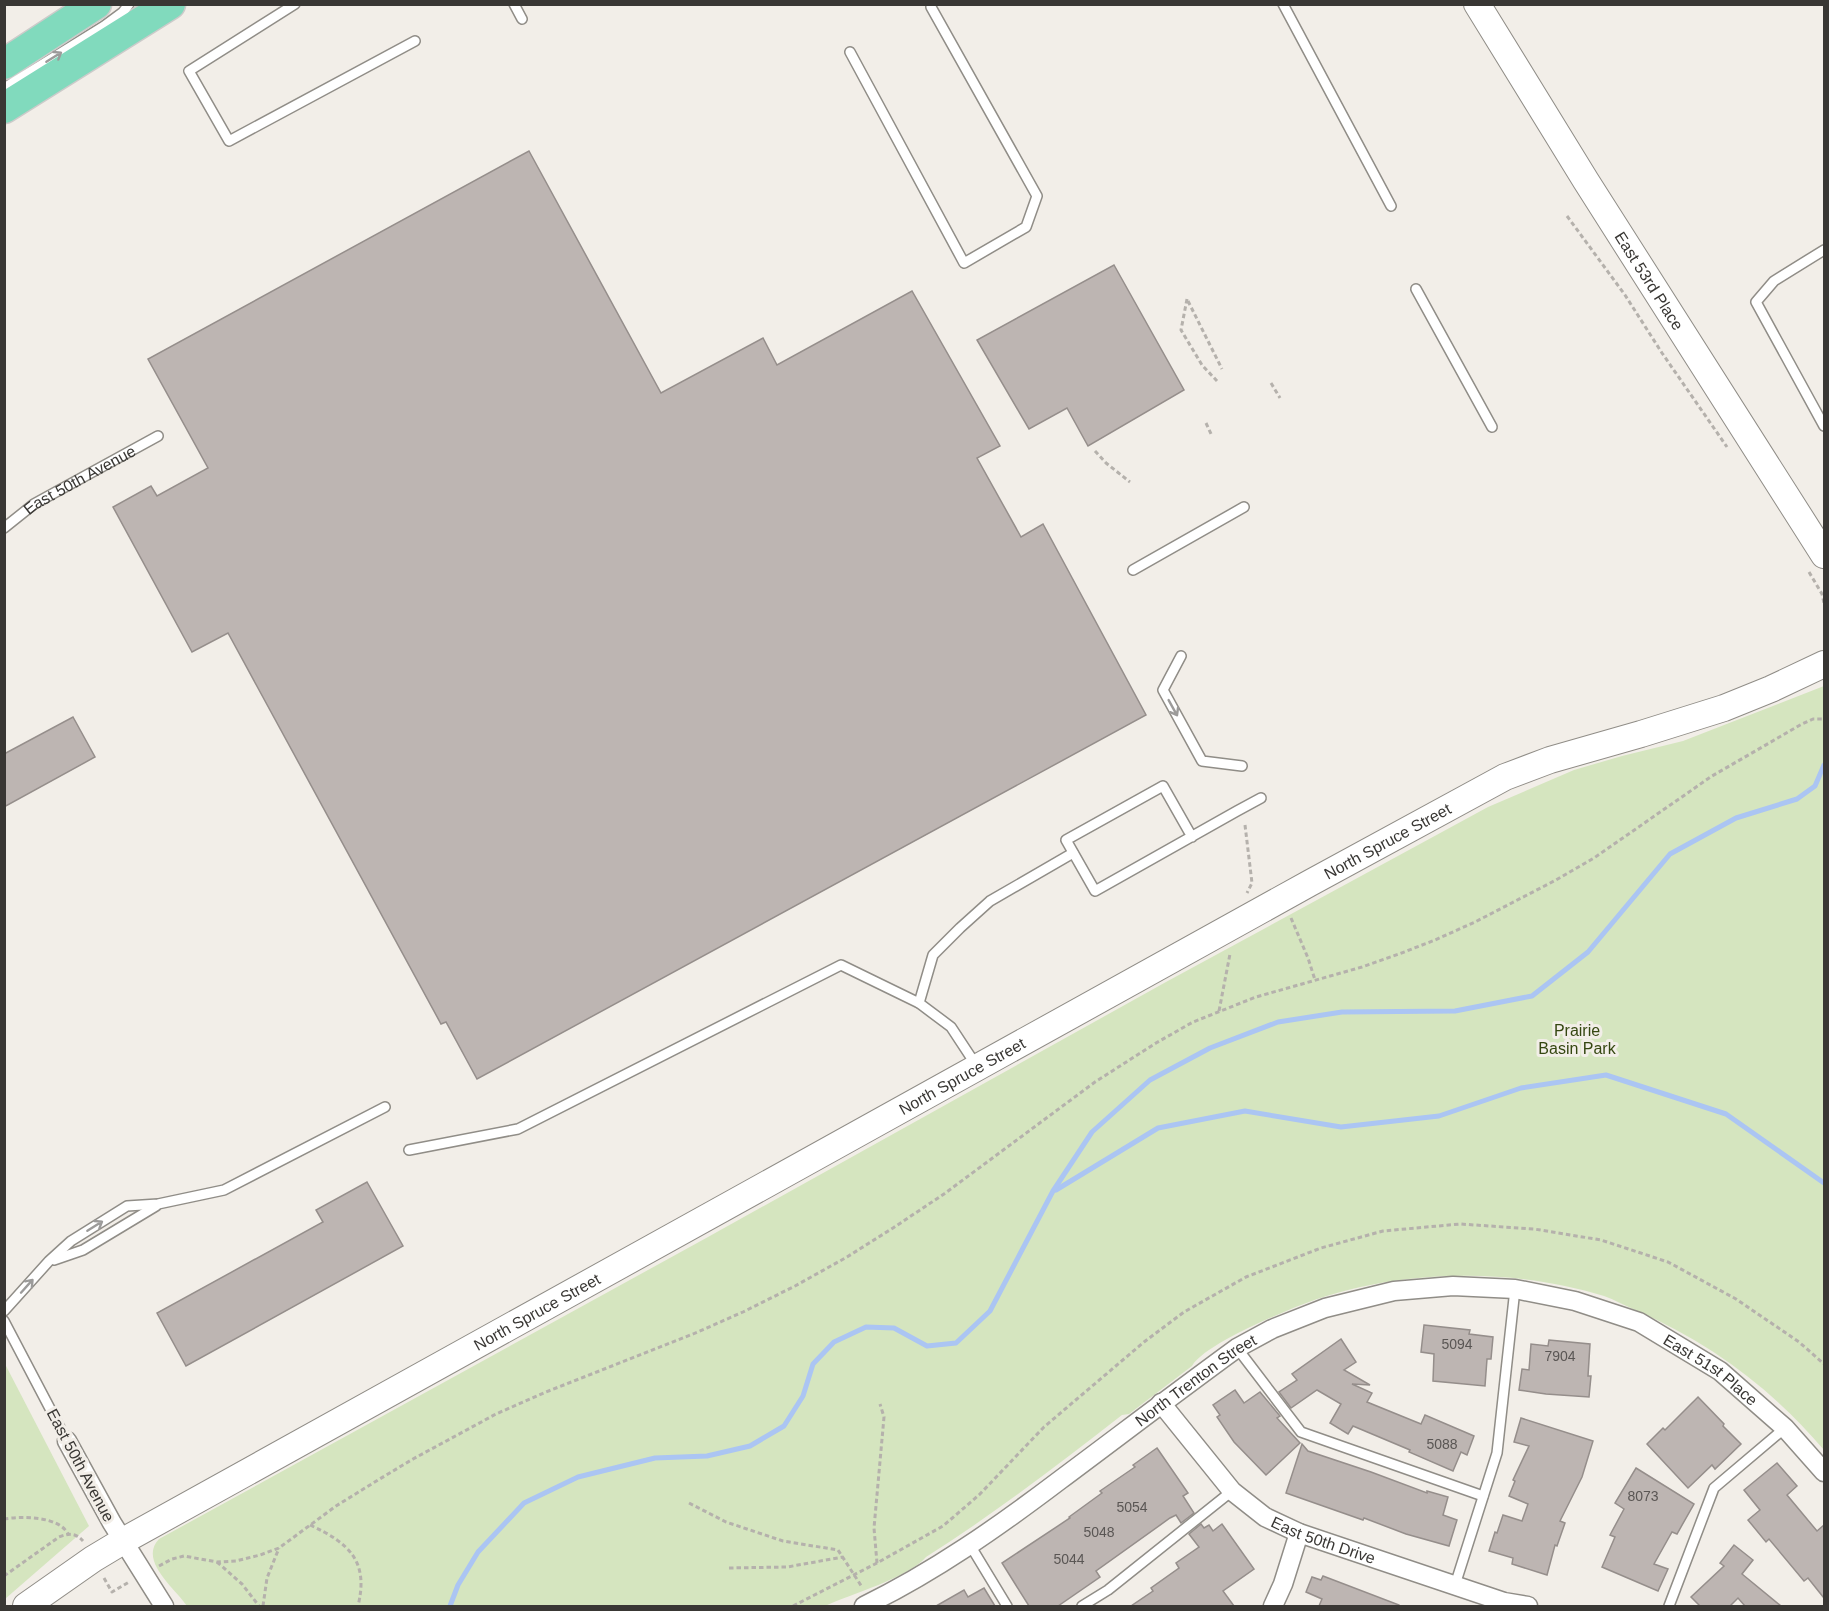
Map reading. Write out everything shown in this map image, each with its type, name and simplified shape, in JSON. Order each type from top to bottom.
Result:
[{"type":"main road","points":[[4,64],[96,4]]},
{"type":"main road","points":[[4,108],[170,4]]},
{"type":"street","name":"East 53rd Place","points":[[1477,4],[1815,560]]},
{"type":"street","name":"North Spruce Street","points":[[26,1606],[123,1541],[1505,777],[1550,760],[1724,708],[1824,664]]},
{"type":"street","name":"North Trenton Street","points":[[864,1606],[896,1600],[1237,1348],[1272,1329],[1325,1308],[1395,1291],[1453,1286],[1515,1288],[1575,1301]]},
{"type":"street","name":"East 51st Place","points":[[1575,1301],[1639,1322],[1720,1371],[1785,1428],[1824,1472]]},
{"type":"street","name":"East 50th Drive","points":[[1161,1403],[1232,1491],[1265,1518],[1299,1533],[1504,1602],[1528,1606]]},
{"type":"street","name":"East 50th Avenue","points":[[67,1441],[123,1541],[164,1606]]},
{"type":"street","points":[[1273,1606],[1283,1584],[1299,1533]]},
{"type":"lane","points":[[4,88],[104,26],[123,12],[129,4]]},
{"type":"lane","points":[[295,4],[189,72],[229,141],[415,41]]},
{"type":"lane","points":[[514,4],[522,19]]},
{"type":"lane","points":[[1283,4],[1391,206]]},
{"type":"lane","points":[[850,52],[964,263],[1026,227],[1037,196],[931,7]]},
{"type":"lane","points":[[1824,250],[1774,281],[1756,302],[1824,426]]},
{"type":"lane","points":[[1416,289],[1492,427]]},
{"type":"lane","name":"East 50th Avenue","points":[[4,528],[33,504],[158,436]]},
{"type":"lane","points":[[1133,570],[1244,507]]},
{"type":"lane","points":[[1181,656],[1163,690],[1174,711],[1202,761],[1242,766]]},
{"type":"lane","points":[[1192,837],[1162,786],[1066,840],[1095,891],[1192,837],[1261,798]]},
{"type":"lane","points":[[919,1003],[933,955],[960,928],[990,901],[1073,853]]},
{"type":"lane","points":[[409,1150],[519,1129],[841,965],[919,1003],[951,1027],[977,1067]]},
{"type":"lane","points":[[4,1311],[70,1241],[127,1206],[158,1204],[224,1190],[385,1107]]},
{"type":"lane","points":[[49,1261],[83,1250],[158,1204]]},
{"type":"lane","points":[[1455,1585],[1497,1453],[1515,1288]]},
{"type":"lane","name":"East 50th Avenue","points":[[4,1321],[67,1441]]},
{"type":"lane","points":[[1237,1348],[1302,1432],[1483,1496]]},
{"type":"lane","points":[[1669,1606],[1714,1488],[1785,1428]]},
{"type":"lane","points":[[1082,1606],[1108,1590],[1232,1491]]},
{"type":"lane","points":[[970,1545],[1007,1606]]},
{"type":"path","points":[[1567,216],[1625,295],[1655,343],[1732,454]]},
{"type":"path","points":[[1217,381],[1202,365],[1181,330],[1187,299],[1222,369]]},
{"type":"path","points":[[1271,383],[1280,398]]},
{"type":"path","points":[[1206,423],[1212,436]]},
{"type":"path","points":[[1095,451],[1130,482]]},
{"type":"path","points":[[1815,560],[1824,603]]},
{"type":"path","points":[[158,1566],[184,1556],[217,1562],[249,1559],[279,1548],[336,1506],[413,1458],[496,1414],[693,1334],[742,1312],[847,1257],[944,1194],[1095,1082],[1193,1022],[1256,997],[1362,967],[1435,940],[1511,905],[1594,858],[1712,776],[1802,724],[1813,719],[1824,719]]},
{"type":"path","points":[[1245,825],[1252,883],[1246,895]]},
{"type":"path","points":[[1290,916],[1315,980]]},
{"type":"path","points":[[1219,1011],[1232,948]]},
{"type":"path","points":[[793,1606],[943,1526],[979,1495],[1044,1427],[1135,1349],[1184,1312],[1246,1277],[1321,1248],[1383,1231],[1460,1224],[1534,1229],[1601,1240],[1668,1262],[1736,1299],[1799,1342],[1824,1364]]},
{"type":"path","points":[[877,1563],[874,1528],[884,1417],[880,1404]]},
{"type":"path","points":[[689,1503],[726,1522],[783,1542],[838,1550],[854,1575]]},
{"type":"path","points":[[4,1519],[22,1516],[50,1521],[61,1525],[68,1534],[79,1537]]},
{"type":"path","points":[[310,1525],[341,1542],[353,1555],[361,1578],[361,1596],[358,1606]]},
{"type":"path","points":[[4,1576],[68,1534]]},
{"type":"path","points":[[261,1606],[267,1578],[279,1548]]},
{"type":"path","points":[[729,1568],[787,1567],[843,1557]]},
{"type":"path","points":[[217,1562],[242,1584],[261,1606]]},
{"type":"path","points":[[108,1585],[112,1592],[120,1587]]},
{"type":"green space","name":"Prairie Basin Park","points":[[1824,686],[1824,1450],[1783,1407],[1739,1370],[1690,1338],[1616,1301],[1566,1286],[1525,1279],[1443,1276],[1361,1287],[1321,1298],[1274,1316],[1234,1335],[1208,1351],[1129,1414],[1122,1415],[1026,1489],[926,1557],[918,1565],[893,1579],[825,1606],[187,1606],[156,1565],[153,1556],[154,1547],[159,1539],[1166,982],[1488,807],[1574,770],[1683,741]]},
{"type":"green space","points":[[4,1362],[89,1526],[5,1599],[4,1599]]},
{"type":"building","points":[[529,151],[661,393],[763,338],[777,365],[912,291],[1000,446],[977,458],[1021,537],[1043,524],[1146,715],[477,1079],[446,1022],[441,1024],[228,633],[192,652],[113,507],[151,486],[157,496],[208,468],[148,359]]},
{"type":"building","points":[[1114,265],[1184,390],[1088,446],[1067,408],[1029,429],[977,340]]},
{"type":"building","points":[[73,717],[95,757],[4,807],[4,754]]},
{"type":"building","points":[[367,1182],[403,1246],[186,1366],[157,1313],[323,1222],[316,1210]]},
{"type":"building","points":[[1424,1325],[1470,1330],[1469,1334],[1493,1337],[1491,1359],[1487,1359],[1485,1386],[1433,1381],[1434,1354],[1421,1352]]},
{"type":"building","points":[[1341,1339],[1356,1362],[1344,1370],[1370,1385],[1352,1384],[1372,1393],[1367,1402],[1421,1424],[1425,1415],[1474,1436],[1467,1455],[1461,1452],[1453,1471],[1353,1426],[1348,1434],[1330,1423],[1341,1404],[1317,1390],[1291,1408],[1279,1392],[1297,1380],[1292,1374]]},
{"type":"building","points":[[1549,1340],[1590,1344],[1589,1397],[1519,1390],[1522,1369],[1529,1370],[1531,1344],[1548,1346]]},
{"type":"building","points":[[1235,1390],[1244,1403],[1260,1392],[1280,1416],[1277,1418],[1300,1443],[1266,1475],[1234,1442],[1217,1417],[1220,1415],[1213,1405]]},
{"type":"building","points":[[1698,1397],[1741,1444],[1715,1469],[1712,1465],[1688,1488],[1647,1444],[1663,1428],[1665,1430]]},
{"type":"building","points":[[1521,1418],[1593,1441],[1582,1477],[1560,1521],[1565,1523],[1557,1546],[1555,1545],[1547,1575],[1512,1564],[1513,1558],[1489,1551],[1503,1515],[1522,1521],[1528,1504],[1509,1496],[1515,1481],[1513,1480],[1529,1446],[1514,1442]]},
{"type":"building","points":[[1302,1444],[1308,1451],[1427,1493],[1427,1491],[1448,1497],[1443,1515],[1457,1520],[1449,1546],[1406,1534],[1286,1493]]},
{"type":"building","points":[[1157,1448],[1188,1493],[1183,1496],[1194,1513],[1181,1523],[1176,1515],[1170,1518],[1096,1571],[1100,1577],[1058,1606],[1029,1606],[1002,1563],[1070,1518],[1102,1493],[1100,1491],[1135,1467],[1133,1465]]},
{"type":"building","points":[[1777,1463],[1797,1486],[1787,1495],[1817,1531],[1824,1525],[1824,1598],[1808,1578],[1804,1581],[1769,1539],[1766,1542],[1748,1520],[1760,1510],[1744,1490]]},
{"type":"building","points":[[1636,1468],[1694,1504],[1677,1534],[1672,1532],[1654,1564],[1668,1569],[1658,1591],[1602,1567],[1615,1537],[1610,1535],[1624,1509],[1615,1503]]},
{"type":"building","points":[[1201,1524],[1204,1528],[1209,1525],[1213,1531],[1222,1524],[1254,1569],[1223,1591],[1234,1606],[1131,1606],[1153,1591],[1151,1588],[1179,1568],[1176,1563],[1199,1547],[1189,1534]]},
{"type":"building","points":[[1734,1545],[1753,1560],[1742,1574],[1781,1606],[1745,1606],[1738,1598],[1730,1606],[1700,1606],[1691,1597],[1724,1566],[1720,1563]]},
{"type":"building","points":[[1323,1576],[1399,1606],[1319,1606],[1322,1599],[1306,1592],[1312,1577],[1321,1580]]},
{"type":"building","points":[[984,1588],[995,1606],[936,1606],[964,1590],[968,1597]]},
{"type":"waterway","points":[[450,1606],[458,1585],[478,1552],[524,1503],[578,1477],[655,1458],[707,1456],[750,1446],[784,1426],[803,1396],[813,1364],[834,1342],[866,1327],[894,1328],[927,1346],[956,1343],[990,1311],[1053,1191],[1092,1132],[1150,1080],[1210,1048],[1278,1022],[1342,1012],[1455,1011],[1532,996],[1588,952],[1670,854],[1736,818],[1797,799],[1815,786],[1824,765]]},
{"type":"waterway","points":[[1056,1190],[1158,1128],[1245,1111],[1341,1127],[1439,1116],[1521,1088],[1606,1075],[1726,1114],[1824,1183]]}]
